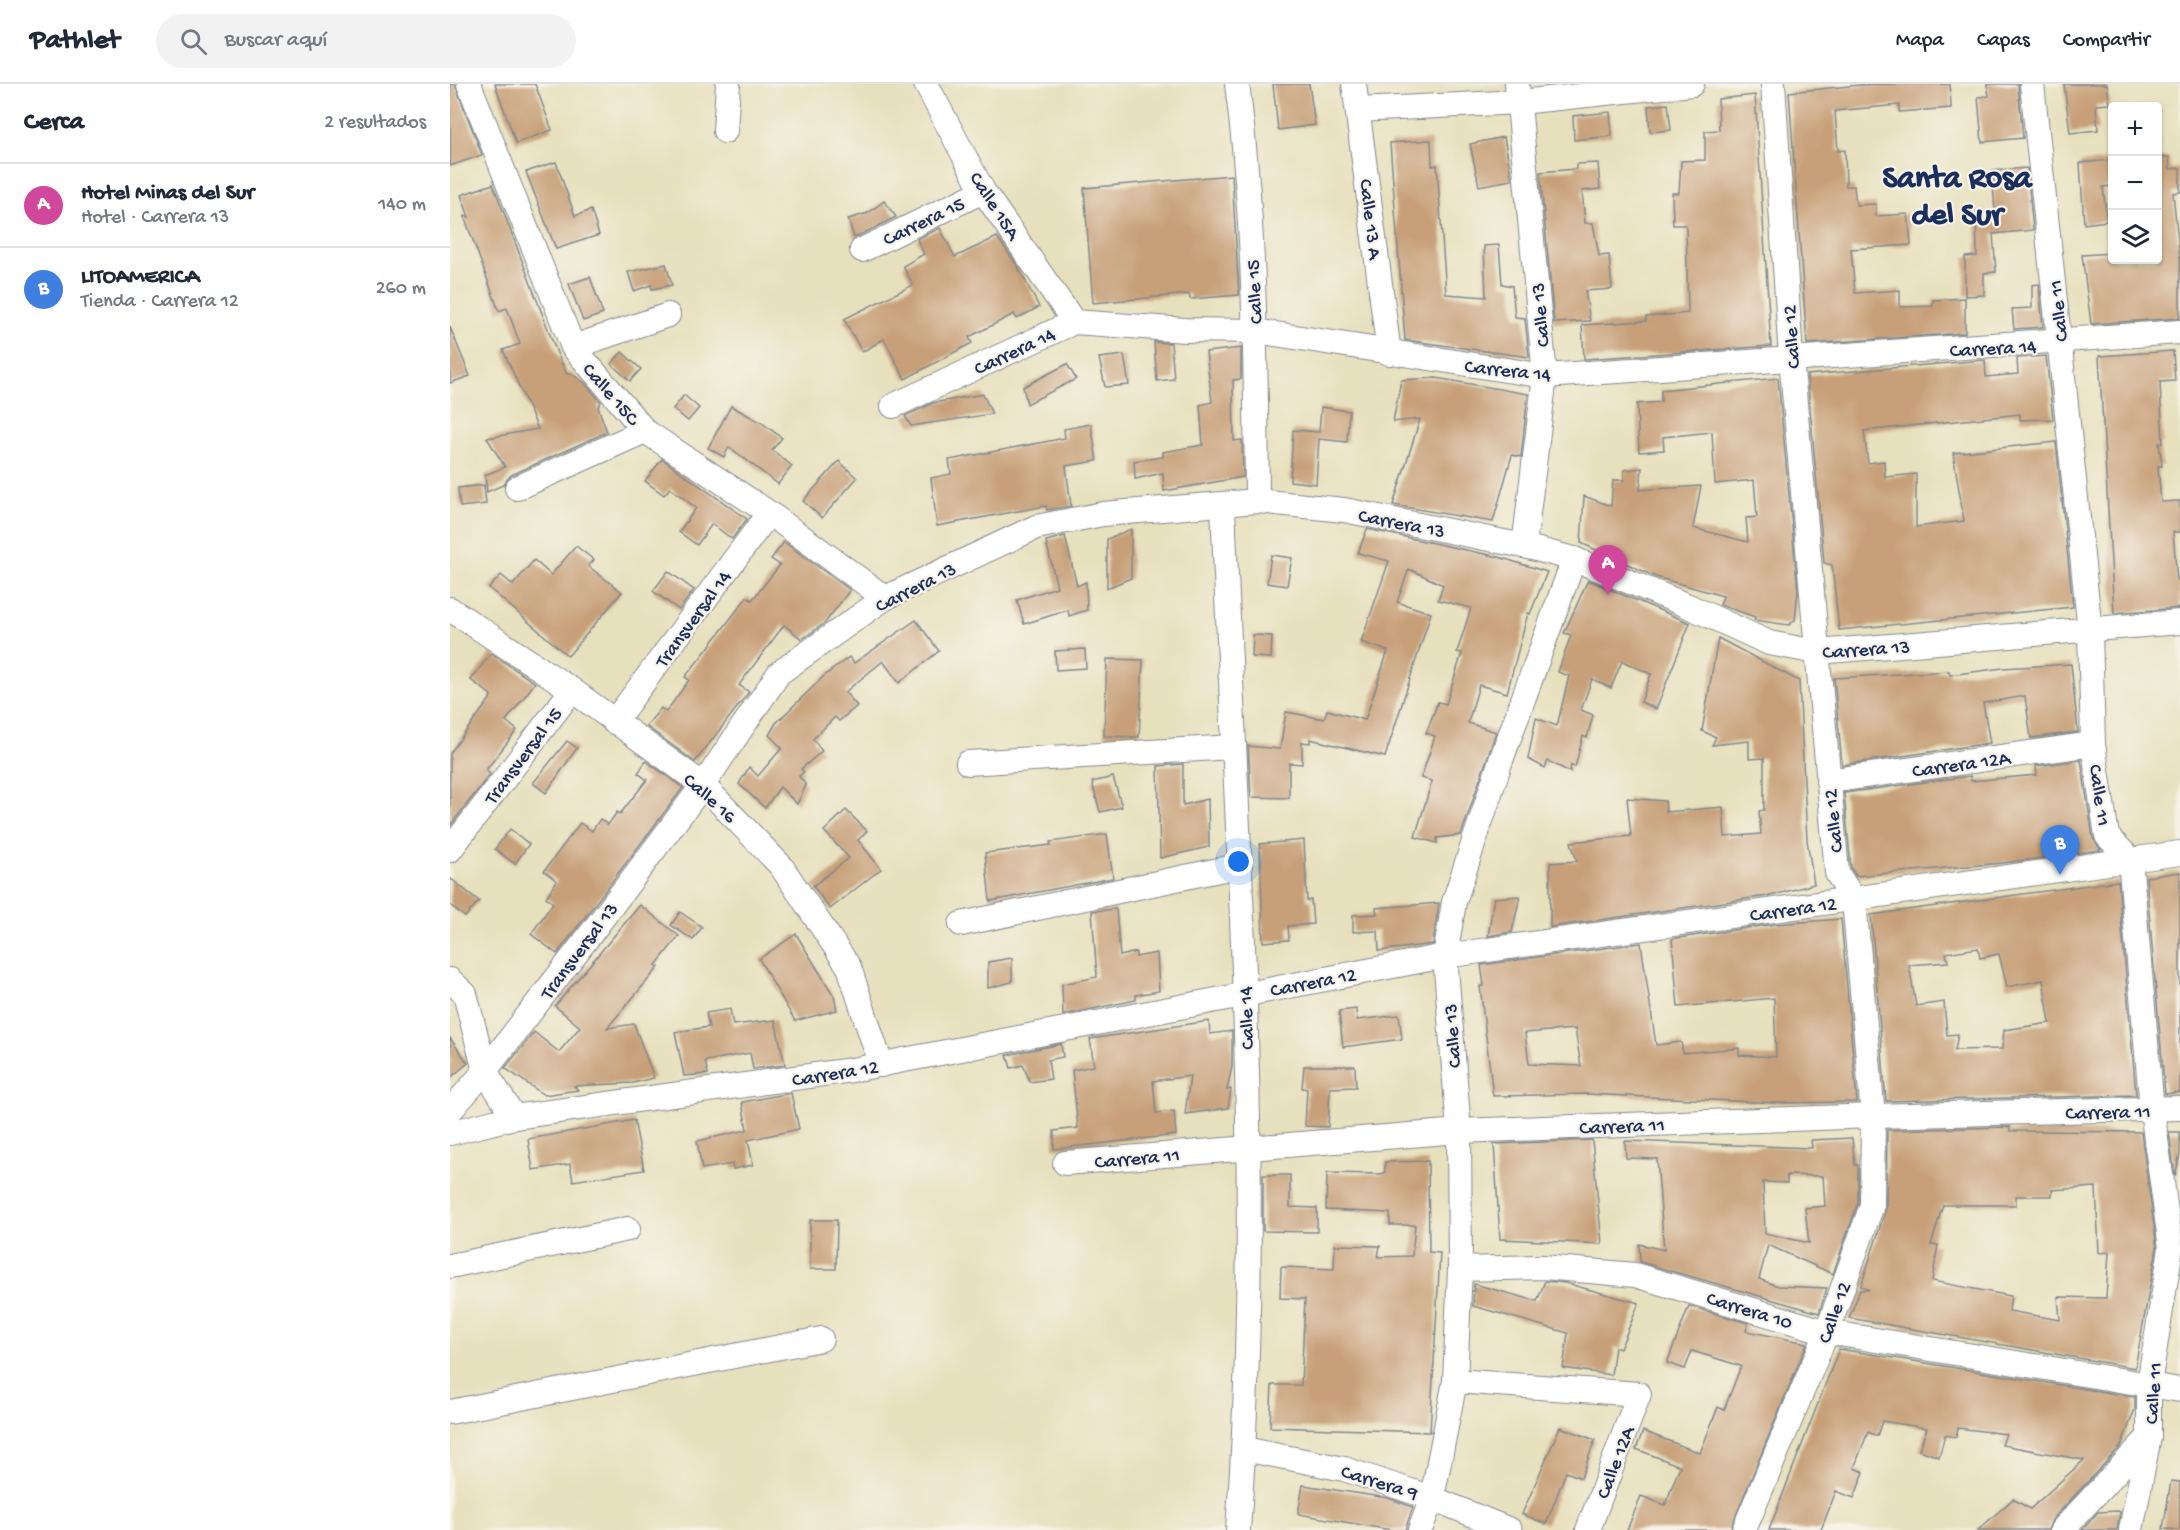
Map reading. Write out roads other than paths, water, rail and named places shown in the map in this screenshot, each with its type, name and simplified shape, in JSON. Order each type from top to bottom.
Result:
[{"type":"street","name":"Calle 15C","points":[[469,84],[573,347],[645,431],[769,513],[885,598]]},
{"type":"street","points":[[725,131],[728,84]]},
{"type":"street","name":"Calle 15A","points":[[926,84],[983,190],[1074,322]]},
{"type":"street","name":"Calle 15","points":[[1236,84],[1244,140],[1256,331],[1257,501]]},
{"type":"street","name":"Calle 13 A","points":[[1354,84],[1389,353]]},
{"type":"street","points":[[1358,110],[1518,93],[1692,84]]},
{"type":"street","name":"Calle 12","points":[[1744,1530],[1827,1332],[1872,1205],[1873,1116],[1854,900],[1838,873],[1828,781],[1791,358],[1773,84]]},
{"type":"street","name":"Calle 11","points":[[2032,84],[2090,631],[2093,744],[2107,836],[2130,859],[2152,1110],[2171,1248],[2149,1384],[2149,1437],[2131,1530]]},
{"type":"street","name":"Calle 13","points":[[1518,93],[1545,376],[1524,546]]},
{"type":"street","name":"Carrera 15","points":[[862,250],[983,190]]},
{"type":"street","points":[[573,347],[668,315]]},
{"type":"street","name":"Carrera 14","points":[[893,406],[1074,322],[1185,330],[1256,331],[1545,376],[1791,358],[2061,343],[2180,332]]},
{"type":"street","points":[[517,488],[645,431]]},
{"type":"street","name":"Carrera 13","points":[[703,785],[779,673],[885,598],[1036,527],[1103,513],[1223,506],[1257,501],[1344,510],[1524,546],[1574,559],[1686,605],[1769,643],[1817,652],[2180,622]]},
{"type":"street","name":"Calle 14","points":[[1223,506],[1250,1148],[1244,1449],[1238,1530]]},
{"type":"street","name":"Transversal 14","points":[[614,722],[769,513]]},
{"type":"street","name":"Calle 13","points":[[1420,1530],[1432,1498],[1455,1381],[1460,1269],[1459,1131],[1445,956],[1455,902],[1465,870],[1500,763],[1574,559]]},
{"type":"street","name":"Calle 16","points":[[450,609],[572,690],[703,785],[781,866],[849,967],[881,1065]]},
{"type":"street","name":"Transversal 15","points":[[450,849],[572,690]]},
{"type":"street","name":"Carrera 12A","points":[[1828,781],[2093,744]]},
{"type":"street","points":[[968,763],[1233,747]]},
{"type":"street","name":"Transversal 13","points":[[450,1111],[485,1071],[703,785]]},
{"type":"street","name":"Carrera 12","points":[[450,1133],[514,1117],[881,1065],[1445,956],[2180,853]]},
{"type":"street","points":[[961,924],[1238,866]]},
{"type":"street","points":[[450,980],[465,994],[485,1071],[514,1117]]},
{"type":"street","name":"Carrera 11","points":[[1065,1163],[1459,1131],[2180,1108]]},
{"type":"street","points":[[450,1266],[628,1229]]},
{"type":"street","name":"Carrera 10","points":[[1460,1269],[1543,1267],[1635,1275],[1827,1332],[2180,1390]]},
{"type":"street","points":[[450,1412],[821,1339]]},
{"type":"street","name":"Calle 12A","points":[[1455,1381],[1639,1394],[1588,1530]]},
{"type":"street","points":[[2062,1530],[2149,1437]]},
{"type":"street","name":"Carrera 9","points":[[1244,1449],[1344,1469],[1432,1498],[1510,1530]]},
{"type":"place","name":"Hotel Minas del Sur","points":[[1608,595]]},
{"type":"place","name":"LITOAMERICA","points":[[2060,875]]},
{"type":"district","name":"Santa Rosa del Sur","points":[[1957,194]]}]
